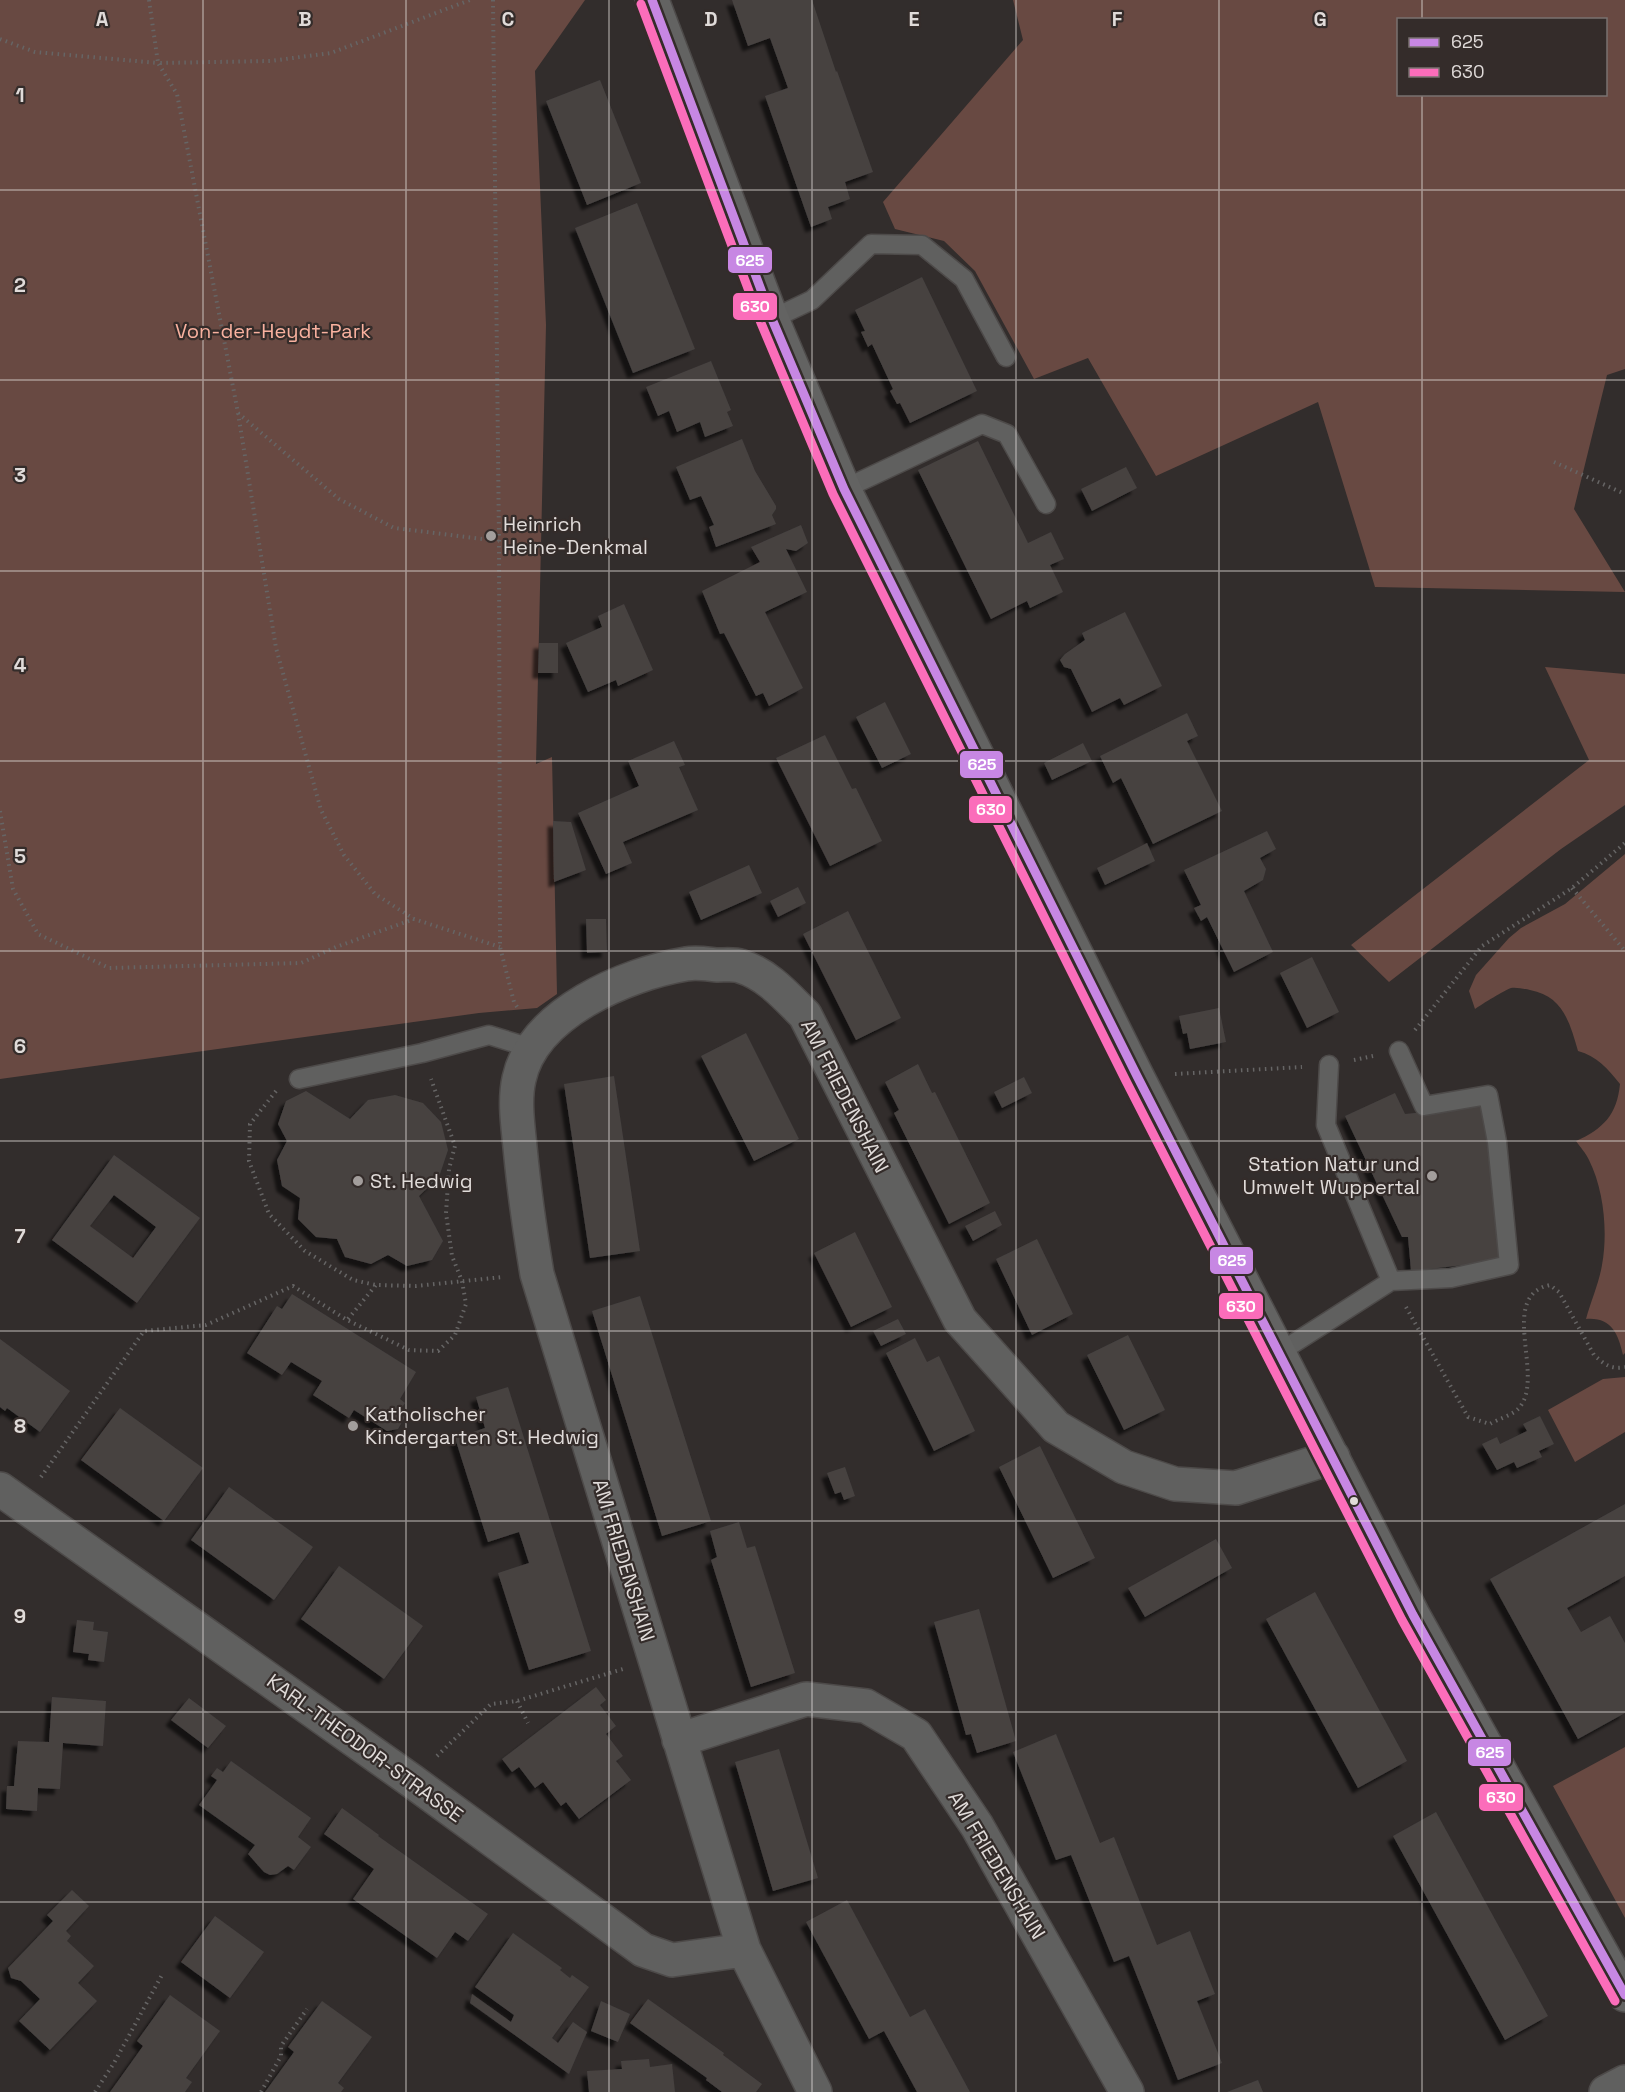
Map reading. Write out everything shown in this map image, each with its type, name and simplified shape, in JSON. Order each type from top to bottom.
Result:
[{"type":"main road","points":[[652,0],[772,319],[844,489],[1137,1076],[1413,1615],[1625,1995]]},
{"type":"street","name":"AM FRIEDENSHAIN","points":[[815,2092],[744,1950],[537,1274],[524,1198],[517,1118],[519,1079],[534,1044],[577,1007],[605,990],[643,974],[688,963],[740,965],[773,982],[804,1015],[960,1320],[1056,1427],[1124,1467],[1175,1484],[1236,1488],[1334,1457]]},
{"type":"street","name":"KARL-THEODOR-STRASSE","points":[[11,1497],[412,1781],[644,1950],[672,1960],[744,1950]]},
{"type":"street","name":"AM FRIEDENSHAIN","points":[[679,1740],[807,1699],[866,1706],[916,1735],[977,1826],[1127,2092]]},
{"type":"street","points":[[1606,2092],[1625,2082]]},
{"type":"lane","points":[[772,319],[812,300],[871,244],[922,244],[964,279],[1006,357]]},
{"type":"lane","points":[[844,489],[982,424],[1007,434],[1046,504]]},
{"type":"lane","points":[[299,1079],[422,1053],[489,1035],[534,1044]]},
{"type":"lane","points":[[1280,1352],[1391,1281],[1451,1278],[1509,1265],[1497,1142],[1488,1095],[1424,1106],[1398,1052]]},
{"type":"lane","points":[[1329,1065],[1326,1125],[1391,1281]]},
{"type":"path","points":[[149,0],[158,63],[177,94],[238,413],[276,648],[321,810],[344,855],[375,894],[414,919],[500,947]]},
{"type":"path","points":[[0,39],[35,52],[158,63],[270,61],[331,53],[470,0]]},
{"type":"path","points":[[493,0],[500,541],[500,947],[514,1002],[534,1044]]},
{"type":"path","points":[[238,413],[339,499],[394,528],[500,541]]},
{"type":"path","points":[[1554,462],[1625,494]]},
{"type":"path","points":[[0,811],[13,889],[38,934],[109,968],[301,963],[336,947],[414,919]]},
{"type":"path","points":[[1137,1076],[1329,1065],[1398,1052],[1482,946],[1572,888],[1625,843]]},
{"type":"path","points":[[1572,888],[1625,951]]},
{"type":"path","points":[[11,1497],[144,1331],[206,1325],[293,1286],[347,1320],[409,1350],[438,1351],[455,1335],[466,1304],[462,1281],[452,1256],[446,1213],[449,1169],[455,1146],[422,1053]]},
{"type":"path","points":[[299,1079],[273,1092],[250,1124],[249,1161],[269,1214],[305,1251],[353,1280],[376,1285],[417,1286],[462,1281]]},
{"type":"path","points":[[1391,1281],[1468,1417],[1490,1424],[1519,1408],[1527,1389],[1525,1308],[1531,1295],[1539,1287],[1550,1285],[1559,1292],[1594,1354],[1602,1363],[1614,1369],[1625,1367]]},
{"type":"path","points":[[347,1320],[376,1285]]},
{"type":"path","points":[[412,1781],[491,1704],[517,1701],[655,1660]]},
{"type":"path","points":[[517,1701],[528,1723]]},
{"type":"path","points":[[95,2092],[114,2063],[163,1973]]},
{"type":"path","points":[[261,2092],[281,2056],[281,2046],[307,2009]]},
{"type":"green space","name":"Von-der-Heydt-Park","points":[[0,0],[585,0],[535,71],[546,325],[536,764],[552,757],[557,994],[537,1008],[479,1013],[0,1079]]},
{"type":"green space","points":[[1013,0],[1625,0],[1625,369],[1607,375],[1574,509],[1625,592],[1375,587],[1318,402],[1156,476],[1088,358],[1034,379],[975,271],[944,241],[895,229],[883,202],[1023,40]]},
{"type":"green space","points":[[1545,667],[1625,674],[1625,805],[1561,849],[1389,982],[1351,945],[1589,760]]},
{"type":"green space","points":[[1625,854],[1625,1353],[1623,1355],[1619,1340],[1612,1328],[1602,1321],[1586,1319],[1599,1278],[1605,1239],[1598,1184],[1588,1157],[1576,1141],[1594,1131],[1607,1120],[1616,1104],[1620,1084],[1596,1060],[1578,1051],[1568,1021],[1558,1005],[1550,998],[1530,990],[1511,988],[1475,1009],[1469,991],[1476,975],[1509,938],[1521,928],[1565,904]]},
{"type":"green space","points":[[1625,1377],[1625,1432],[1575,1462],[1548,1410],[1603,1379]]},
{"type":"green space","points":[[1625,1747],[1625,1918],[1553,1786]]},
{"type":"building","points":[[732,0],[812,0],[873,172],[845,182],[850,199],[828,207],[832,219],[811,227],[765,96],[788,88],[770,38],[748,46]]},
{"type":"building","points":[[600,80],[641,183],[587,205],[546,101]]},
{"type":"building","points":[[637,203],[695,349],[633,373],[575,228]]},
{"type":"building","points":[[922,277],[977,391],[910,423],[900,403],[897,404],[890,391],[893,389],[872,344],[868,347],[861,332],[865,331],[855,310]]},
{"type":"building","points":[[711,361],[731,410],[727,412],[733,426],[705,437],[700,422],[677,432],[669,411],[658,416],[646,387]]},
{"type":"building","points":[[742,439],[755,471],[776,506],[772,515],[776,524],[716,547],[709,527],[714,525],[701,496],[690,500],[676,467]]},
{"type":"building","points":[[978,441],[1028,543],[1051,532],[1064,559],[1050,565],[1063,592],[1030,608],[1027,601],[991,619],[918,470]]},
{"type":"building","points":[[1126,467],[1137,488],[1092,511],[1081,489]]},
{"type":"building","points":[[801,525],[808,543],[796,551],[786,549],[807,592],[765,612],[803,688],[769,706],[763,693],[756,696],[724,633],[720,634],[702,591],[760,562],[751,547]]},
{"type":"building","points":[[624,604],[653,670],[618,686],[616,680],[588,692],[566,643],[602,627],[598,616]]},
{"type":"building","points":[[1125,612],[1162,686],[1124,705],[1120,698],[1092,712],[1071,669],[1064,667],[1060,660],[1085,640],[1082,633]]},
{"type":"building","points":[[539,643],[558,643],[558,673],[538,673]]},
{"type":"building","points":[[885,702],[911,754],[882,768],[856,717]]},
{"type":"building","points":[[1187,713],[1198,736],[1187,741],[1222,811],[1153,844],[1121,778],[1113,783],[1100,756]]},
{"type":"building","points":[[825,735],[852,789],[856,788],[882,841],[830,866],[776,758]]},
{"type":"building","points":[[674,741],[685,765],[679,767],[698,810],[623,842],[632,863],[606,874],[578,813],[639,786],[628,761]]},
{"type":"building","points":[[1083,743],[1092,761],[1052,780],[1044,763]]},
{"type":"building","points":[[553,821],[571,822],[586,870],[554,882]]},
{"type":"building","points":[[1267,831],[1276,849],[1260,858],[1266,869],[1263,880],[1244,891],[1273,952],[1234,972],[1207,917],[1201,921],[1194,908],[1201,905],[1184,870]]},
{"type":"building","points":[[1147,843],[1155,861],[1105,885],[1097,868]]},
{"type":"building","points":[[749,865],[762,893],[701,920],[689,892]]},
{"type":"building","points":[[798,887],[806,903],[778,917],[770,901]]},
{"type":"building","points":[[848,911],[901,1018],[856,1040],[803,934]]},
{"type":"building","points":[[586,919],[606,919],[607,952],[587,953]]},
{"type":"building","points":[[1312,957],[1339,1012],[1307,1028],[1280,973]]},
{"type":"building","points":[[1219,1008],[1226,1042],[1190,1049],[1187,1033],[1183,1034],[1179,1016]]},
{"type":"building","points":[[746,1033],[799,1139],[754,1161],[701,1056]]},
{"type":"building","points":[[918,1064],[932,1093],[935,1092],[990,1203],[949,1224],[894,1113],[899,1110],[885,1082]]},
{"type":"building","points":[[614,1076],[640,1251],[590,1258],[564,1084]]},
{"type":"building","points":[[1024,1077],[1032,1093],[1002,1108],[994,1092]]},
{"type":"building","name":"St. Hedwig","points":[[306,1091],[350,1119],[368,1100],[395,1095],[423,1103],[441,1122],[448,1150],[439,1177],[419,1196],[443,1241],[432,1260],[407,1266],[388,1255],[371,1264],[345,1257],[337,1239],[316,1237],[298,1219],[300,1198],[282,1186],[277,1160],[287,1141],[278,1124],[286,1101]]},
{"type":"building","name":"Station Natur und Umwelt Wuppertal","points":[[1395,1093],[1405,1114],[1484,1106],[1500,1261],[1411,1271],[1408,1237],[1402,1237],[1345,1116]]},
{"type":"building","points":[[114,1155],[200,1218],[137,1303],[52,1240]],"holes":[[[114,1195],[156,1227],[133,1258],[90,1226]]]},
{"type":"building","points":[[995,1211],[1002,1225],[973,1241],[965,1226]]},
{"type":"building","points":[[855,1232],[892,1307],[851,1327],[814,1253]]},
{"type":"building","points":[[1037,1239],[1073,1314],[1032,1335],[996,1259]]},
{"type":"building","points":[[292,1294],[416,1372],[400,1399],[405,1403],[398,1413],[405,1417],[398,1429],[387,1431],[354,1410],[349,1418],[313,1395],[322,1381],[291,1362],[282,1375],[247,1353],[277,1306],[282,1309]]},
{"type":"building","points":[[640,1296],[711,1521],[662,1536],[592,1311]]},
{"type":"building","points":[[898,1319],[906,1334],[881,1346],[873,1331]]},
{"type":"building","points":[[1128,1335],[1165,1410],[1124,1430],[1087,1355]]},
{"type":"building","points":[[915,1338],[927,1362],[939,1356],[975,1431],[934,1451],[886,1353]]},
{"type":"building","points":[[0,1339],[70,1391],[40,1432],[7,1408],[5,1411],[0,1407]]},
{"type":"building","points":[[508,1387],[591,1651],[529,1670],[498,1573],[529,1563],[519,1532],[488,1542],[455,1438],[485,1428],[476,1397]]},
{"type":"building","points":[[120,1408],[203,1468],[164,1521],[81,1460]]},
{"type":"building","points":[[1540,1416],[1554,1444],[1539,1451],[1542,1457],[1517,1468],[1514,1462],[1497,1470],[1482,1444],[1497,1437],[1500,1444],[1527,1431],[1523,1424]]},
{"type":"building","points":[[1040,1446],[1095,1558],[1053,1578],[999,1467]]},
{"type":"building","points":[[845,1467],[855,1496],[844,1500],[841,1492],[835,1494],[827,1473]]},
{"type":"building","points":[[229,1487],[313,1547],[274,1600],[191,1540]]},
{"type":"building","points":[[1625,1504],[1625,1576],[1567,1608],[1581,1632],[1610,1616],[1625,1643],[1625,1713],[1578,1739],[1490,1579]]},
{"type":"building","points":[[739,1522],[747,1548],[755,1546],[795,1673],[751,1687],[711,1560],[717,1557],[710,1531]]},
{"type":"building","points":[[1216,1539],[1232,1568],[1145,1617],[1128,1588]]},
{"type":"building","points":[[339,1566],[423,1626],[384,1679],[301,1619]]},
{"type":"building","points":[[1315,1592],[1407,1761],[1358,1788],[1266,1619]]},
{"type":"building","points":[[979,1609],[1016,1741],[977,1753],[971,1734],[966,1735],[934,1622]]},
{"type":"building","points":[[77,1620],[94,1622],[93,1630],[108,1632],[104,1662],[88,1660],[89,1654],[73,1652]]},
{"type":"building","points":[[596,1687],[606,1700],[600,1705],[616,1726],[606,1734],[623,1756],[616,1761],[631,1780],[579,1819],[566,1802],[561,1806],[543,1782],[535,1788],[519,1767],[512,1772],[502,1759]]},
{"type":"building","points":[[52,1697],[106,1701],[103,1746],[63,1743],[60,1789],[38,1788],[37,1811],[6,1809],[7,1786],[14,1786],[18,1741],[49,1742]]},
{"type":"building","points":[[189,1698],[226,1726],[208,1748],[171,1720]]},
{"type":"building","points":[[1056,1734],[1100,1843],[1114,1837],[1157,1945],[1190,1931],[1215,1994],[1197,2001],[1222,2063],[1178,2080],[1129,1956],[1114,1962],[1071,1855],[1056,1860],[1013,1752]]},
{"type":"building","points":[[779,1749],[818,1878],[773,1891],[735,1762]]},
{"type":"building","points":[[231,1761],[311,1818],[298,1837],[311,1847],[294,1870],[288,1866],[277,1874],[270,1875],[264,1872],[248,1854],[255,1845],[199,1805],[217,1780],[211,1776],[217,1768],[223,1772]]},
{"type":"building","points":[[342,1808],[488,1914],[468,1941],[455,1932],[437,1958],[353,1899],[374,1869],[324,1834]]},
{"type":"building","points":[[1436,1812],[1548,2016],[1505,2040],[1393,1836]]},
{"type":"building","points":[[72,1890],[89,1906],[66,1931],[71,1936],[67,1941],[94,1966],[78,1983],[97,2001],[50,2050],[19,2021],[40,1999],[21,1981],[11,1978],[8,1968],[53,1921],[47,1915]]},
{"type":"building","points":[[847,1900],[910,2017],[925,2009],[970,2092],[917,2092],[884,2031],[869,2039],[806,1922]]},
{"type":"building","points":[[215,1916],[264,1952],[230,1998],[181,1962]]},
{"type":"building","points":[[513,1933],[562,1968],[560,1970],[570,1978],[572,1975],[589,1987],[552,2038],[558,2043],[573,2022],[587,2032],[569,2074],[470,2003],[472,1994],[511,2022],[514,2015],[475,1987]]},
{"type":"building","points":[[170,1995],[220,2031],[186,2078],[192,2082],[185,2092],[110,2092],[143,2046],[137,2041]]},
{"type":"building","points":[[648,1999],[724,2053],[723,2055],[762,2084],[756,2092],[722,2092],[706,2080],[707,2078],[630,2023]]},
{"type":"building","points":[[322,2001],[372,2037],[338,2083],[344,2088],[341,2092],[265,2092],[294,2052],[288,2047]]},
{"type":"building","points":[[601,2001],[630,2014],[618,2042],[591,2031]]},
{"type":"building","points":[[649,2059],[650,2067],[672,2064],[675,2092],[589,2092],[587,2071],[622,2069],[621,2061]]},
{"type":"building","points":[[1258,2080],[1263,2092],[1227,2092]]},
{"type":"transit line","name":"625","points":[[652,0],[772,319],[844,489],[1137,1076],[1413,1615],[1625,1995]]},
{"type":"transit line","name":"630","points":[[641,4],[761,323],[833,494],[1126,1081],[1402,1620],[1615,2001]]},
{"type":"place","name":"Heinrich Heine-Denkmal","points":[[491,536]]},
{"type":"place","name":"Station Natur und Umwelt Wuppertal","points":[[1432,1176]]},
{"type":"place","name":"St. Hedwig","points":[[358,1181]]},
{"type":"place","name":"Katholischer Kindergarten St. Hedwig","points":[[353,1426]]}]
